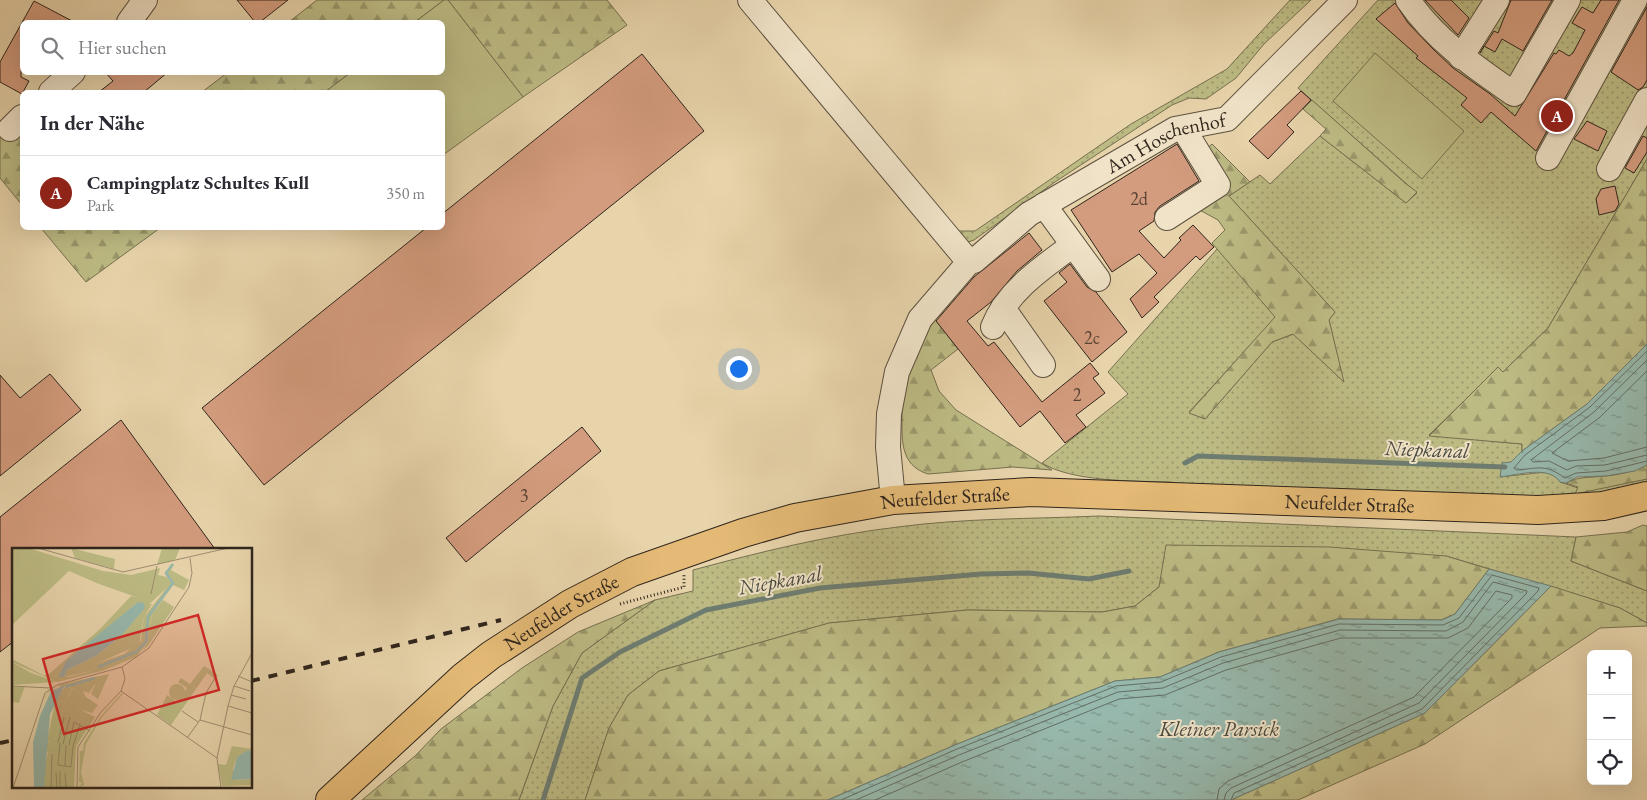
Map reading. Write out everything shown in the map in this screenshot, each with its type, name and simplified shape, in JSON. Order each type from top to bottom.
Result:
[{"type":"main road","name":"Neufelder Straße","points":[[330,800],[464,677],[492,655],[570,604],[632,572],[743,533],[795,518],[893,500],[1031,492],[1538,510],[1604,506],[1647,496]]},
{"type":"street","points":[[130,20],[145,0]]},
{"type":"street","points":[[750,0],[969,262]]},
{"type":"street","name":"Am Hoschenhof","points":[[893,500],[888,447],[889,414],[897,372],[920,319],[969,262],[974,261],[1030,214],[1044,205],[1176,129],[1227,119],[1345,0]]},
{"type":"street","points":[[1408,0],[1417,14],[1461,57],[1514,94],[1568,0]]},
{"type":"street","points":[[1461,57],[1497,0]]},
{"type":"street","points":[[1548,158],[1635,0]]},
{"type":"street","points":[[53,90],[70,75]]},
{"type":"street","points":[[1609,169],[1647,100]]},
{"type":"street","points":[[1167,218],[1218,185],[1183,128]]},
{"type":"street","points":[[1044,205],[1098,279]]},
{"type":"street","points":[[1043,365],[998,317],[1012,296],[1074,245]]},
{"type":"path","points":[[616,605],[684,587],[684,570]]},
{"type":"green space","points":[[317,0],[444,0],[418,20],[292,20]]},
{"type":"green space","points":[[444,0],[448,0],[523,97],[445,154],[445,90],[328,90],[347,75],[445,75],[445,20],[418,20]]},
{"type":"green space","points":[[448,0],[607,0],[627,25],[523,97]]},
{"type":"green space","points":[[1290,0],[1311,0],[1264,44],[1236,78],[1206,99],[1189,98],[1172,105],[1055,182],[974,240],[968,242],[959,231],[975,231],[1131,124],[1227,69]]},
{"type":"green space","points":[[1378,0],[1647,0],[1647,159],[1548,328],[1503,372],[1498,368],[1429,435],[1522,444],[1522,451],[1500,477],[1546,472],[1556,475],[1560,482],[1578,488],[1576,493],[1647,479],[1647,485],[1597,498],[1534,500],[1172,485],[1171,482],[1122,481],[1087,477],[1070,474],[1042,463],[1128,394],[1108,372],[1218,248],[1276,317],[1189,412],[1205,419],[1272,342],[1294,334],[1343,381],[1329,320],[1335,312],[1229,196],[1260,175],[1270,184],[1320,136],[1406,203],[1417,193],[1298,88]]},
{"type":"green space","points":[[1375,53],[1464,131],[1422,179],[1333,101]]},
{"type":"green space","points":[[224,75],[347,75],[328,90],[205,90]]},
{"type":"green space","points":[[1312,100],[1417,192],[1406,203],[1320,136],[1326,129],[1303,109]]},
{"type":"green space","points":[[8,119],[20,135],[20,203],[0,178],[0,127]]},
{"type":"green space","points":[[1212,144],[1250,182],[1229,196],[1335,312],[1329,320],[1344,382],[1293,334],[1272,342],[1205,419],[1189,413],[1275,317],[1212,243],[1225,230],[1218,220],[1196,208],[1227,188],[1203,152]]},
{"type":"green space","points":[[1647,159],[1647,344],[1587,404],[1522,451],[1522,444],[1429,436],[1498,367],[1503,372],[1548,328]]},
{"type":"green space","points":[[43,230],[157,230],[86,282]]},
{"type":"green space","points":[[930,313],[958,349],[931,370],[939,391],[956,410],[1052,470],[1013,467],[928,474],[912,464],[904,449],[902,386],[911,358]]},
{"type":"green space","points":[[1647,465],[1647,479],[1575,494],[1578,487],[1566,483],[1580,478],[1621,474]]},
{"type":"green space","points":[[1099,516],[1576,537],[1571,561],[1647,591],[1647,623],[1620,608],[1446,556],[1159,587],[1135,606],[1102,612],[967,610],[830,623],[659,671],[628,695],[609,728],[585,800],[519,800],[553,706],[582,653],[655,600],[693,591],[693,570],[795,545],[872,530],[948,522]]},
{"type":"green space","points":[[1643,525],[1647,526],[1647,591],[1571,561],[1576,537],[1627,532]]},
{"type":"green space","points":[[1166,545],[1329,547],[1446,556],[1489,569],[1455,614],[1441,620],[1338,619],[1219,652],[1160,677],[1115,681],[955,745],[828,800],[585,800],[609,728],[628,695],[659,671],[829,623],[967,610],[1102,612],[1135,606],[1159,587]]},
{"type":"green space","points":[[1551,586],[1620,608],[1647,623],[1647,626],[1600,628],[1425,744],[1298,800],[1231,800],[1425,713]]},
{"type":"green space","points":[[655,600],[582,653],[553,706],[519,800],[362,800],[415,756],[441,729],[522,668],[578,632]]},
{"type":"water","points":[[1647,344],[1647,465],[1635,471],[1606,476],[1577,477],[1566,483],[1560,482],[1555,477],[1541,472],[1500,477],[1502,463],[1511,462],[1522,451],[1587,404]]},
{"type":"water","name":"Kleiner Parsick","points":[[1489,569],[1551,586],[1425,713],[1231,800],[828,800],[955,745],[1115,681],[1160,677],[1219,652],[1339,619],[1442,620],[1455,614]]},
{"type":"building","points":[[237,0],[288,0],[263,20],[253,20]]},
{"type":"building","points":[[1425,0],[1451,0],[1469,18],[1458,35]]},
{"type":"building","points":[[1511,0],[1552,0],[1523,51],[1502,39],[1495,52],[1484,46],[1494,31],[1498,33]]},
{"type":"building","points":[[1601,0],[1619,0],[1536,151],[1491,112],[1481,123],[1461,105],[1467,98],[1416,58],[1418,56],[1376,19],[1395,3],[1408,23],[1453,68],[1490,94],[1515,116],[1554,53],[1556,54],[1559,50],[1569,56],[1573,53],[1585,30],[1572,23],[1582,7],[1593,13]]},
{"type":"building","points":[[34,1],[70,20],[23,20]]},
{"type":"building","points":[[1647,7],[1647,80],[1643,87],[1638,90],[1611,72]]},
{"type":"building","points":[[20,27],[20,75],[29,81],[24,90],[20,90],[20,93],[0,82],[0,62]]},
{"type":"building","points":[[642,54],[704,131],[264,485],[202,408],[424,230],[445,230],[445,212]]},
{"type":"building","points":[[108,75],[164,75],[146,90],[102,90],[113,81]]},
{"type":"building","points":[[1301,91],[1311,100],[1287,125],[1294,132],[1268,159],[1249,141]]},
{"type":"building","points":[[1587,121],[1607,131],[1598,151],[1574,139]]},
{"type":"building","points":[[1643,136],[1647,138],[1647,152],[1634,173],[1625,168]]},
{"type":"building","points":[[1177,144],[1199,181],[1160,206],[1155,212],[1154,221],[1139,231],[1164,258],[1181,240],[1179,238],[1193,225],[1214,247],[1200,260],[1196,256],[1154,297],[1159,302],[1142,318],[1130,299],[1157,273],[1139,254],[1112,272],[1071,210]]},
{"type":"building","points":[[1615,186],[1619,204],[1615,211],[1599,215],[1596,199],[1601,189]]},
{"type":"building","points":[[1029,233],[1042,250],[1017,271],[991,302],[967,321],[988,346],[994,342],[1042,402],[1090,363],[1099,374],[1093,378],[1105,393],[1076,415],[1086,427],[1065,443],[1040,411],[1020,427],[936,321],[974,277]]},
{"type":"building","points":[[1070,264],[1087,287],[1096,292],[1127,332],[1092,362],[1044,301],[1067,282],[1059,273]]},
{"type":"building","points":[[50,374],[81,410],[0,476],[0,375],[20,398]]},
{"type":"building","points":[[121,420],[214,548],[12,548],[12,643],[0,652],[0,517]]},
{"type":"building","points":[[582,427],[601,451],[466,562],[446,538]]},
{"type":"waterway","name":"Niepkanal","points":[[1185,463],[1198,456],[1505,467]]},
{"type":"waterway","name":"Niepkanal","points":[[543,800],[582,678],[620,652],[706,610],[820,588],[981,574],[1028,573],[1089,579],[1129,571]]},
{"type":"railway","points":[[252,681],[501,620]]},
{"type":"railway","points":[[0,743],[12,740]]},
{"type":"place","name":"Campingplatz Schultes Kull","points":[[1557,116]]}]
